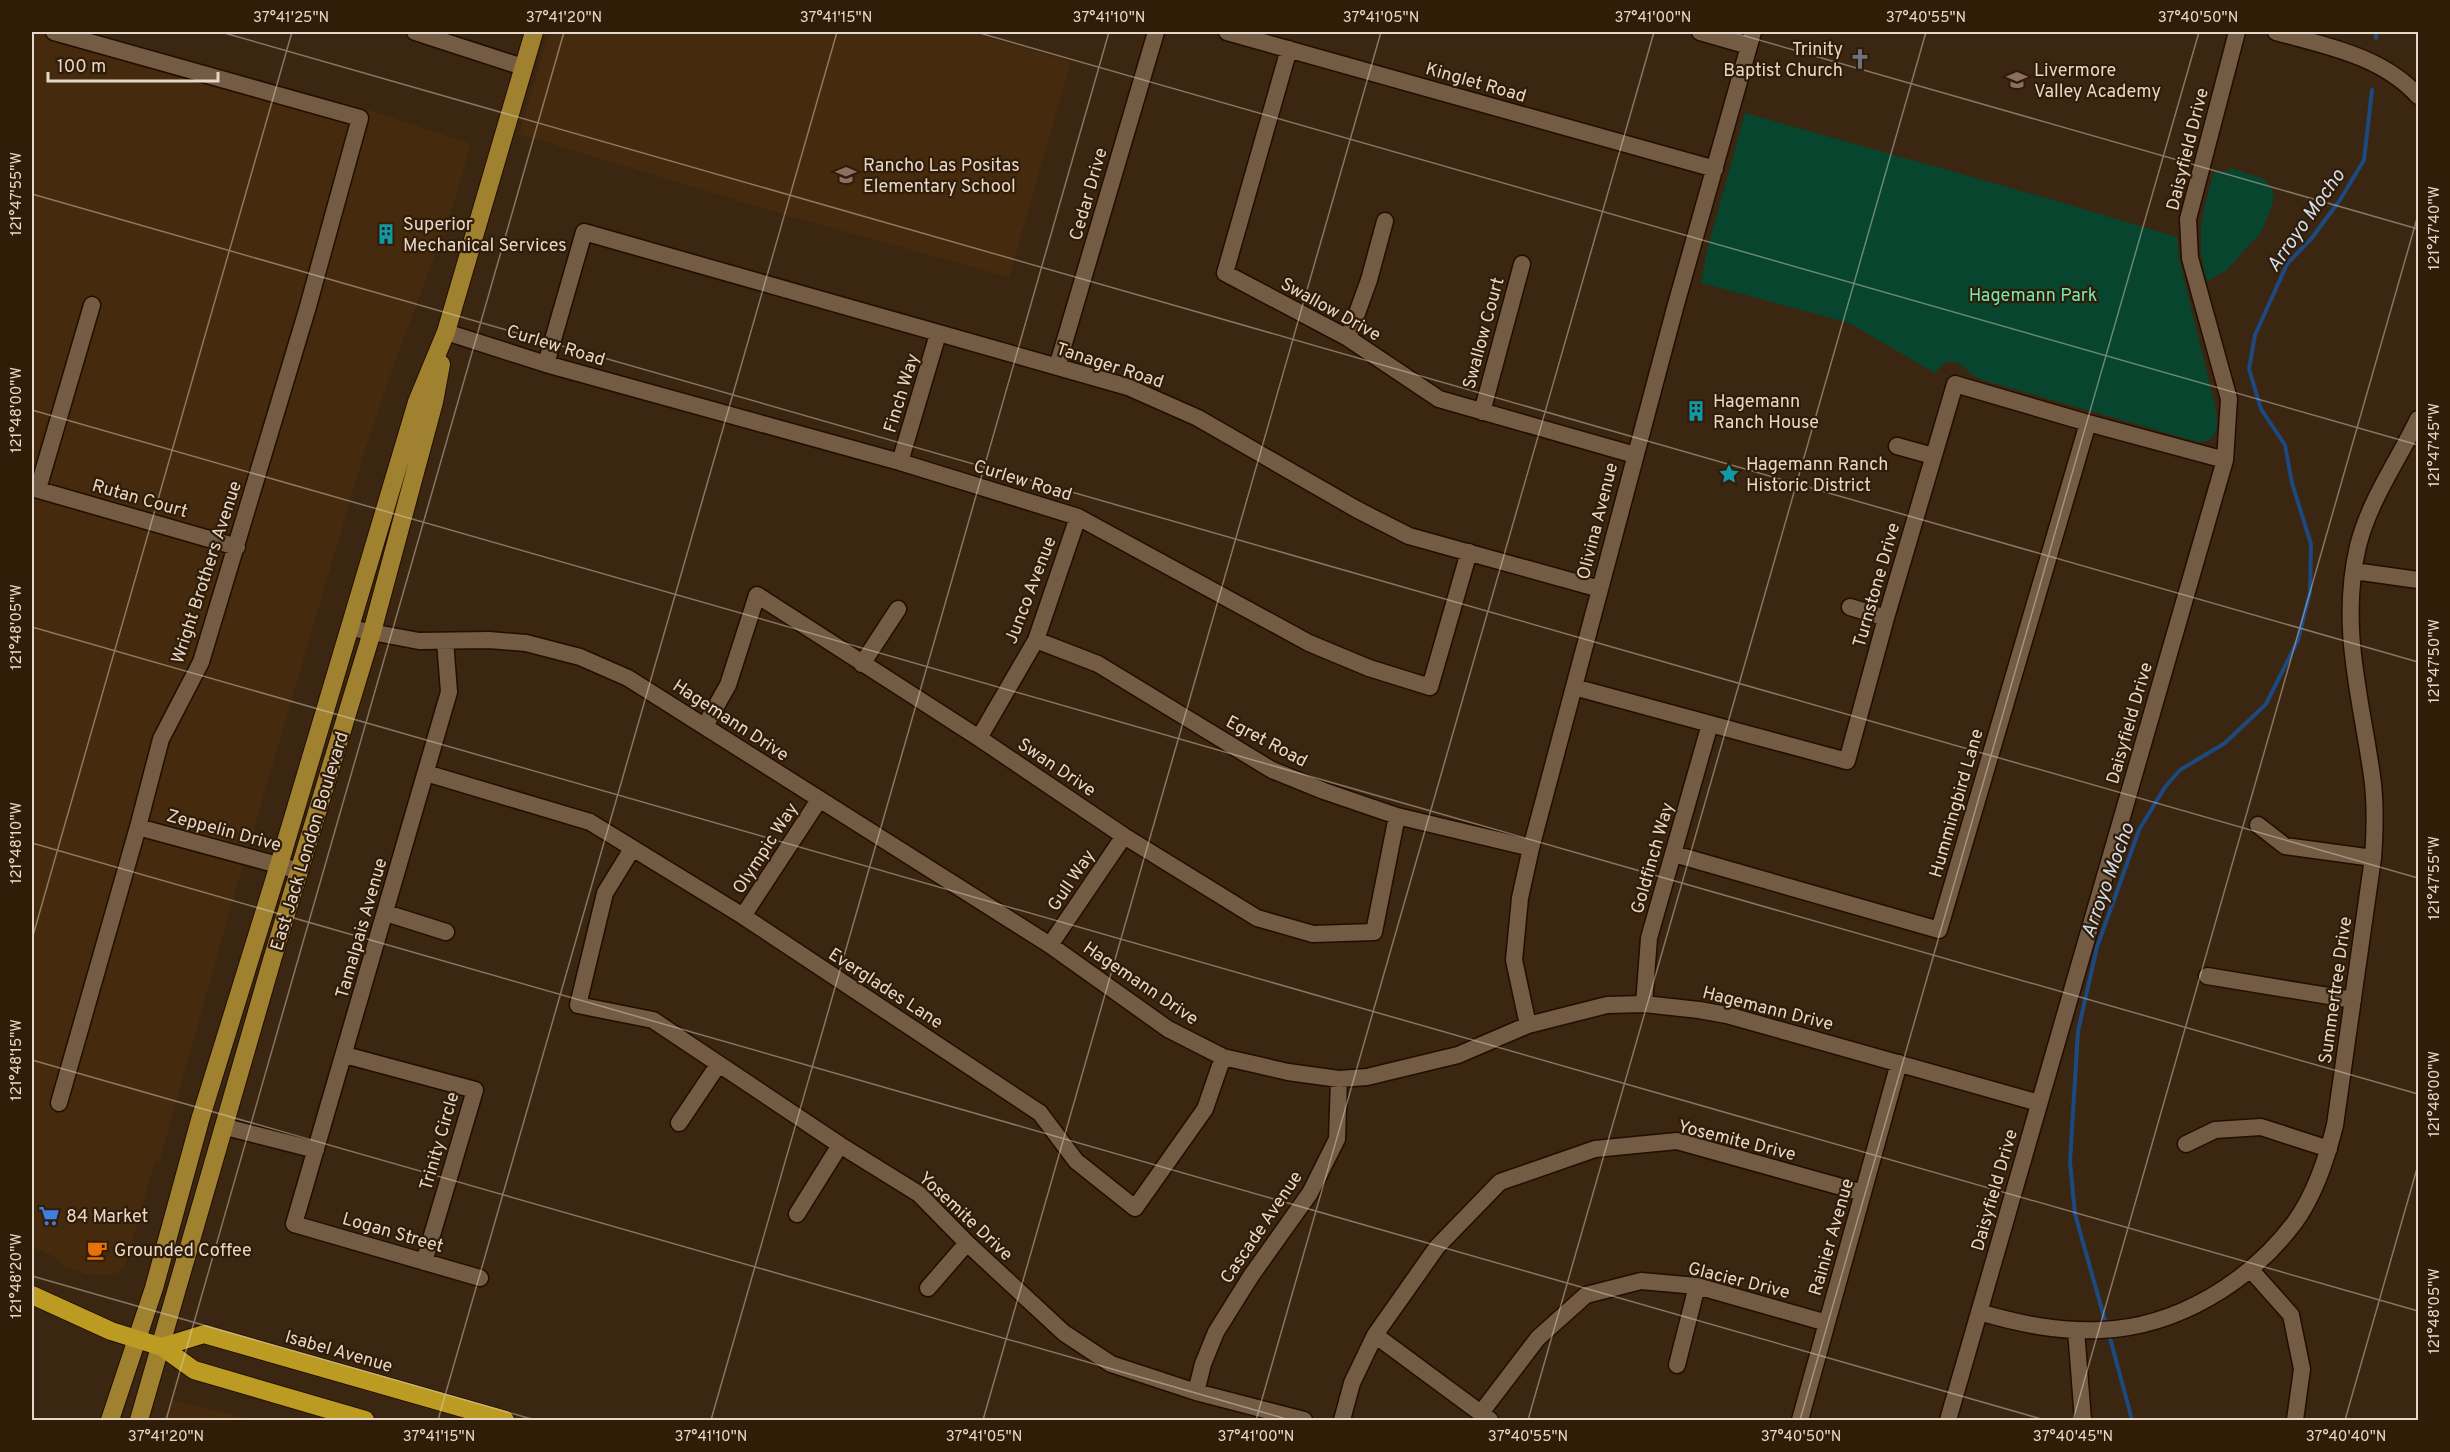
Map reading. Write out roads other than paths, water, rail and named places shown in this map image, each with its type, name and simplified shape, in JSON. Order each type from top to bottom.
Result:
[{"type":"highway","points":[[32,1295],[111,1331],[162,1347],[194,1370],[366,1420]]},
{"type":"highway","name":"Isabel Avenue","points":[[162,1347],[204,1334],[504,1420]]},
{"type":"main road","name":"East Jack London Boulevard","points":[[110,1420],[154,1288],[200,1120],[279,865],[417,402],[446,332],[534,32]]},
{"type":"main road","name":"East Jack London Boulevard","points":[[139,1420],[372,632],[434,402],[446,332]]},
{"type":"street","name":"Wright Brothers Avenue","points":[[54,32],[360,118],[308,310],[201,662],[161,739],[59,1103]]},
{"type":"street","points":[[415,32],[439,35],[523,67]]},
{"type":"street","name":"Cedar Drive","points":[[1057,367],[1156,32]]},
{"type":"street","name":"Kinglet Road","points":[[1227,32],[1715,169]]},
{"type":"street","points":[[1700,32],[1751,39]]},
{"type":"street","name":"Daisyfield Drive","points":[[1947,1420],[2225,460],[2229,399],[2190,258],[2188,219],[2237,32]]},
{"type":"street","points":[[2276,32],[2336,48],[2376,64],[2408,85],[2418,96]]},
{"type":"street","name":"Olivina Avenue","points":[[1528,1025],[1514,960],[1520,898],[1531,848],[1635,454],[1751,39]]},
{"type":"street","name":"Swallow Drive","points":[[1289,50],[1225,273],[1348,338],[1439,399],[1635,454]]},
{"type":"street","points":[[1348,338],[1369,280],[1385,221]]},
{"type":"street","name":"Tanager Road","points":[[546,364],[584,232],[1128,387],[1198,418],[1356,509],[1409,536],[1600,589]]},
{"type":"street","name":"Swallow Court","points":[[1482,412],[1522,264]]},
{"type":"street","points":[[35,489],[92,305]]},
{"type":"street","name":"Curlew Road","points":[[446,332],[546,364],[900,462],[1078,517],[1309,643],[1369,668],[1430,687],[1469,552]]},
{"type":"street","name":"Finch Way","points":[[900,462],[938,334]]},
{"type":"street","name":"Turnstone Drive","points":[[1574,687],[1847,761],[1886,618],[1955,384],[2225,460]]},
{"type":"street","name":"Summertree Drive","points":[[1980,1312],[2047,1328],[2102,1330],[2132,1327],[2192,1308],[2222,1290],[2250,1269],[2276,1245],[2296,1220],[2315,1186],[2335,1125],[2373,858],[2376,818],[2373,777],[2353,666],[2350,630],[2354,571],[2359,544],[2380,486],[2418,418]]},
{"type":"street","name":"Hummingbird Lane","points":[[1674,854],[1939,930],[2088,423]]},
{"type":"street","points":[[1897,446],[1934,456]]},
{"type":"street","name":"Rutan Court","points":[[35,489],[237,547]]},
{"type":"street","name":"Junco Avenue","points":[[979,738],[1036,640],[1078,517]]},
{"type":"street","points":[[2354,571],[2418,580]]},
{"type":"street","name":"Swan Drive","points":[[705,726],[728,685],[757,595],[979,738],[1124,836],[1257,918],[1313,934],[1374,932],[1397,816]]},
{"type":"street","points":[[1850,607],[1886,618]]},
{"type":"street","points":[[862,664],[898,609]]},
{"type":"street","name":"Hagemann Drive","points":[[350,628],[419,641],[489,640],[526,644],[580,657],[628,678],[1050,945],[1168,1029],[1223,1057],[1288,1072],[1339,1079],[1367,1077],[1458,1055],[1528,1025],[1607,1005],[1644,1004],[1727,1015],[2039,1104]]},
{"type":"street","name":"Egret Road","points":[[1036,640],[1098,664],[1272,770],[1397,816],[1531,848]]},
{"type":"street","name":"Tamalpais Avenue","points":[[294,1224],[449,692],[445,641]]},
{"type":"street","name":"Goldfinch Way","points":[[1644,1004],[1648,938],[1710,724]]},
{"type":"street","name":"Everglades Lane","points":[[426,773],[590,822],[743,916],[1040,1113],[1076,1161],[1135,1208],[1205,1109],[1223,1057]]},
{"type":"street","name":"Olympic Way","points":[[743,916],[819,800]]},
{"type":"street","points":[[2258,825],[2285,846],[2373,858]]},
{"type":"street","name":"Zeppelin Drive","points":[[138,827],[300,871]]},
{"type":"street","name":"Gull Way","points":[[1050,945],[1124,836]]},
{"type":"street","name":"Yosemite Drive","points":[[632,849],[605,893],[578,1005],[652,1020],[840,1145],[920,1194],[967,1243],[1064,1333],[1111,1364],[1196,1392],[1304,1420]]},
{"type":"street","points":[[386,913],[446,932]]},
{"type":"street","points":[[2207,976],[2353,1000]]},
{"type":"street","name":"Trinity Circle","points":[[345,1055],[475,1090],[424,1262]]},
{"type":"street","name":"Rainier Avenue","points":[[1800,1420],[1899,1063]]},
{"type":"street","points":[[679,1123],[718,1065]]},
{"type":"street","name":"Cascade Avenue","points":[[1196,1392],[1203,1364],[1216,1332],[1251,1276],[1310,1193],[1336,1139],[1339,1079]]},
{"type":"street","points":[[226,1127],[316,1150]]},
{"type":"street","points":[[2186,1144],[2215,1130],[2261,1127],[2329,1149]]},
{"type":"street","name":"Yosemite Drive","points":[[1342,1420],[1352,1383],[1375,1335],[1437,1247],[1500,1182],[1595,1149],[1677,1141],[1863,1193]]},
{"type":"street","points":[[797,1214],[840,1145]]},
{"type":"street","name":"Logan Street","points":[[294,1224],[480,1278]]},
{"type":"street","points":[[928,1288],[967,1243]]},
{"type":"street","points":[[2250,1269],[2291,1315],[2302,1369],[2295,1420]]},
{"type":"street","name":"Glacier Drive","points":[[1485,1417],[1538,1338],[1586,1295],[1641,1281],[1697,1286],[1827,1323]]},
{"type":"street","points":[[1677,1365],[1697,1286]]},
{"type":"street","points":[[2076,1330],[2083,1420]]},
{"type":"street","points":[[1375,1335],[1485,1417]]},
{"type":"waterway","name":"Arroyo Mocho","points":[[2376,32],[2376,38]]},
{"type":"waterway","name":"Arroyo Mocho","points":[[2106,1324],[2075,1214],[2070,1162],[2078,1031],[2097,947],[2139,830],[2165,787],[2180,770],[2225,743],[2266,704],[2298,640],[2310,592],[2311,544],[2292,483],[2285,445],[2261,409],[2249,369],[2255,335],[2287,264],[2311,239],[2340,200],[2364,160],[2372,90]]},
{"type":"waterway","name":"Arroyo Mocho","points":[[2109,1334],[2132,1420]]},
{"type":"place","name":"Trinity Baptist Church","points":[[1860,59]]},
{"type":"place","name":"Livermore Valley Academy","points":[[2017,80]]},
{"type":"place","name":"Rancho Las Positas Elementary School","points":[[846,175]]},
{"type":"place","name":"Superior Mechanical Services","points":[[386,234]]},
{"type":"place","name":"Hagemann Ranch House","points":[[1696,411]]},
{"type":"place","name":"Hagemann Ranch Historic District","points":[[1729,474]]},
{"type":"place","name":"84 Market","points":[[49,1216]]},
{"type":"place","name":"Grounded Coffee","points":[[97,1250]]},
{"type":"park label","name":"Hagemann Park","points":[[2033,295]]}]
